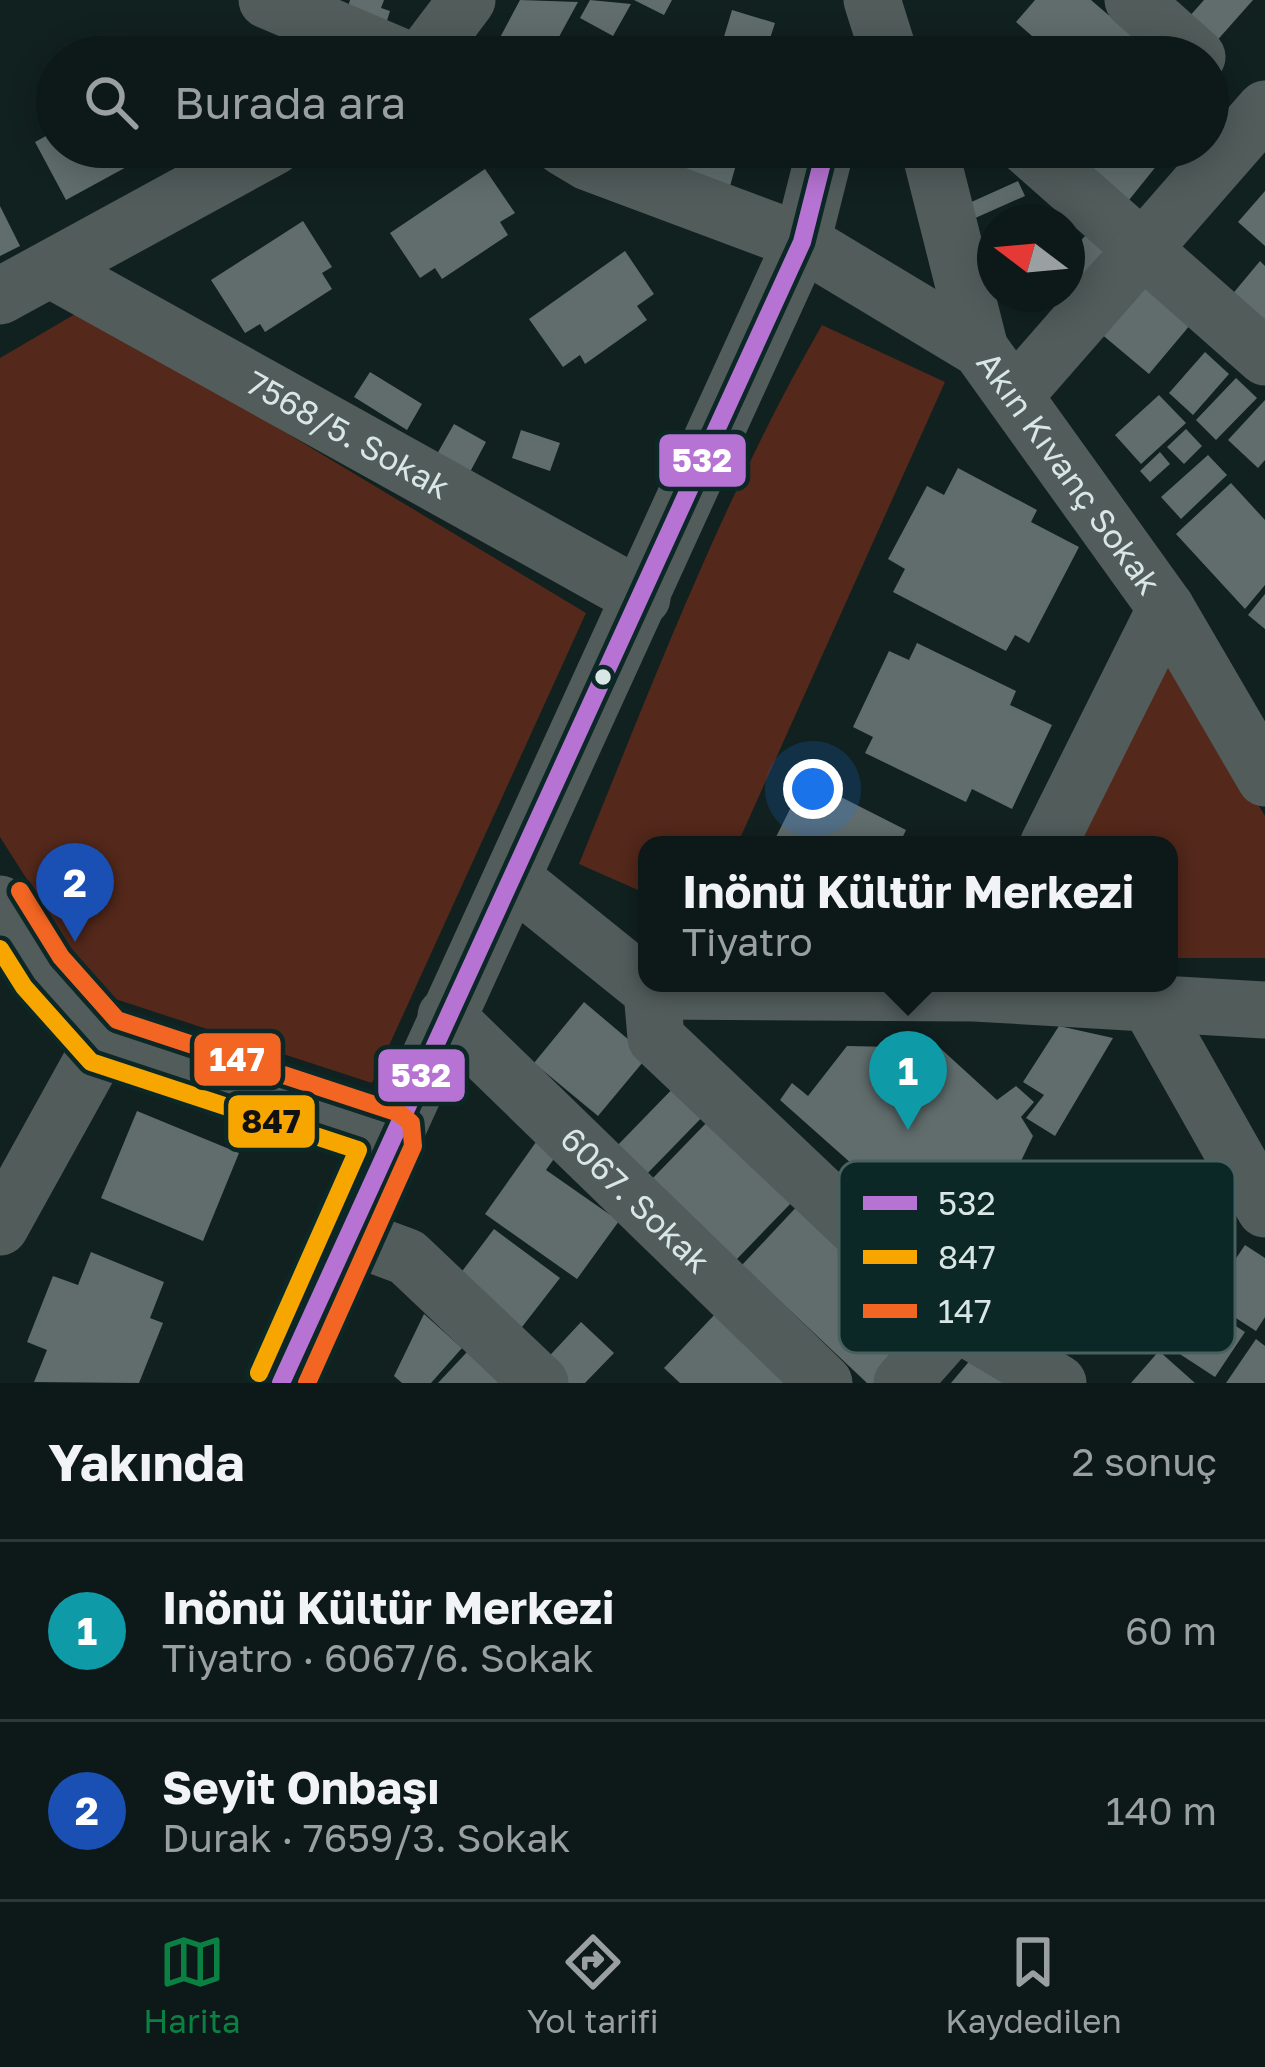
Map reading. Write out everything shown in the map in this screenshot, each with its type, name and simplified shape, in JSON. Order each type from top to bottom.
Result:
[{"type":"street","points":[[439,36],[466,0]]},
{"type":"street","points":[[853,36],[862,0]]},
{"type":"street","points":[[872,0],[883,36]]},
{"type":"street","points":[[1133,0],[1173,36]]},
{"type":"street","points":[[296,6],[358,36]]},
{"type":"street","points":[[1229,84],[1264,113],[1229,152]]},
{"type":"street","points":[[0,296],[235,168]]},
{"type":"street","name":"Akın Kıvanç Sokak","points":[[604,168],[802,242],[980,349],[1166,608],[1264,774]]},
{"type":"street","points":[[281,1383],[802,242],[821,168]]},
{"type":"street","points":[[934,168],[980,349]]},
{"type":"street","points":[[1052,168],[1265,357]]},
{"type":"street","points":[[1014,397],[1215,168]]},
{"type":"street","name":"7568/5. Sokak","points":[[52,270],[642,598]]},
{"type":"street","points":[[1052,836],[1166,608]]},
{"type":"street","points":[[513,879],[638,981]]},
{"type":"street","points":[[0,904],[21,981],[103,1042],[392,1136]]},
{"type":"street","points":[[652,992],[656,1038],[839,1211]]},
{"type":"street","points":[[1014,992],[1151,1007],[1265,1010]]},
{"type":"street","points":[[1151,1007],[1265,1209]]},
{"type":"street","name":"6067. Sokak","points":[[446,1016],[824,1383]]},
{"type":"street","points":[[0,1227],[103,1042]]},
{"type":"street","points":[[348,1235],[407,1257],[540,1383]]},
{"type":"street","points":[[902,1383],[929,1353]]},
{"type":"street","points":[[1008,1353],[1058,1383]]},
{"type":"shaded area","points":[[82,310],[586,613],[372,1083],[100,994],[0,837],[0,358]]},
{"type":"shaded area","points":[[822,325],[945,382],[741,836],[638,836],[638,890],[579,864],[722,522]]},
{"type":"shaded area","points":[[1158,639],[1265,816],[1265,958],[1178,958],[1178,836],[1064,836]]},
{"type":"building","points":[[350,0],[384,0],[381,8],[390,11],[385,27],[346,15]]},
{"type":"building","points":[[520,0],[578,2],[559,36],[501,36]]},
{"type":"building","points":[[590,0],[631,4],[613,36],[580,18]]},
{"type":"building","points":[[634,0],[672,0],[664,15]]},
{"type":"building","points":[[1035,0],[1091,0],[1133,36],[1032,36],[1016,22]]},
{"type":"building","points":[[1204,0],[1253,0],[1221,36],[1188,36],[1179,28]]},
{"type":"building","points":[[732,10],[775,23],[771,36],[724,36]]},
{"type":"building","points":[[49,168],[125,168],[66,200]]},
{"type":"building","points":[[682,168],[735,168],[730,186]]},
{"type":"building","points":[[1080,168],[1155,168],[1125,205]]},
{"type":"building","points":[[1182,168],[1205,168],[1195,179]]},
{"type":"building","points":[[485,169],[515,213],[500,222],[508,235],[442,279],[435,268],[420,278],[390,233]]},
{"type":"building","points":[[1018,181],[1025,196],[1007,204],[977,204],[973,219],[967,204]]},
{"type":"building","points":[[1265,191],[1265,246],[1238,222]]},
{"type":"building","points":[[0,206],[20,246],[0,256]]},
{"type":"building","points":[[303,221],[332,267],[322,273],[332,289],[265,332],[260,324],[245,333],[211,280]]},
{"type":"building","points":[[1085,236],[1116,264],[1085,296]]},
{"type":"building","points":[[977,248],[977,266],[975,267],[969,251]]},
{"type":"building","points":[[625,251],[654,294],[637,306],[647,320],[585,364],[580,355],[563,367],[529,319]]},
{"type":"building","points":[[1260,261],[1265,266],[1265,332],[1225,303]]},
{"type":"building","points":[[1141,271],[1196,318],[1149,374],[1093,327]]},
{"type":"building","points":[[1205,352],[1229,374],[1193,415],[1169,393]]},
{"type":"building","points":[[370,372],[422,404],[407,430],[354,397]]},
{"type":"building","points":[[1236,378],[1257,398],[1216,440],[1196,420]]},
{"type":"building","points":[[1159,395],[1186,423],[1141,464],[1115,435]]},
{"type":"building","points":[[1265,400],[1265,460],[1258,468],[1228,440]]},
{"type":"building","points":[[454,424],[486,442],[470,472],[437,454]]},
{"type":"building","points":[[1186,429],[1202,446],[1184,464],[1167,447]]},
{"type":"building","points":[[521,430],[560,443],[550,471],[512,458]]},
{"type":"building","points":[[1160,452],[1170,464],[1150,482],[1140,471]]},
{"type":"building","points":[[1208,455],[1227,475],[1181,519],[1161,497]]},
{"type":"building","points":[[958,468],[1037,510],[1031,522],[1079,547],[1029,643],[1015,635],[1006,651],[893,592],[905,569],[888,559],[927,486],[944,495]]},
{"type":"building","points":[[1231,483],[1265,520],[1265,585],[1245,609],[1176,534]]},
{"type":"building","points":[[1265,594],[1265,629],[1248,615]]},
{"type":"building","points":[[917,643],[1016,691],[1010,705],[1052,725],[1012,809],[972,789],[966,802],[865,753],[873,737],[853,727],[889,651],[909,660]]},
{"type":"building","points":[[837,795],[906,830],[903,836],[776,836],[794,801],[826,816]]},
{"type":"building","points":[[584,1002],[648,1056],[598,1116],[534,1063]]},
{"type":"building","points":[[1059,1026],[1113,1038],[1055,1136],[1026,1118],[1044,1095],[1023,1082]]},
{"type":"building","points":[[847,1046],[940,1048],[997,1100],[1016,1086],[1034,1102],[1021,1117],[1033,1136],[1021,1161],[849,1161],[780,1100],[792,1083],[808,1096]]},
{"type":"building","points":[[683,1078],[712,1107],[642,1179],[613,1150]]},
{"type":"building","points":[[137,1111],[239,1153],[203,1241],[101,1198]]},
{"type":"building","points":[[711,1118],[795,1199],[736,1260],[652,1179]]},
{"type":"building","points":[[541,1135],[561,1149],[546,1170],[619,1221],[577,1279],[485,1214]]},
{"type":"building","points":[[802,1201],[839,1236],[839,1353],[918,1353],[890,1383],[867,1383],[742,1265]]},
{"type":"building","points":[[494,1229],[560,1278],[522,1327],[457,1278]]},
{"type":"building","points":[[1245,1245],[1265,1258],[1265,1317],[1256,1331],[1235,1317],[1235,1260]]},
{"type":"building","points":[[91,1252],[164,1282],[150,1318],[163,1323],[139,1383],[34,1382],[47,1350],[27,1342],[53,1276],[78,1285]]},
{"type":"building","points":[[718,1311],[789,1377],[783,1383],[680,1383],[664,1368]]},
{"type":"building","points":[[424,1314],[462,1348],[431,1383],[402,1383],[394,1376]]},
{"type":"building","points":[[581,1322],[614,1353],[585,1383],[559,1383],[540,1366]]},
{"type":"building","points":[[1235,1325],[1245,1332],[1235,1347]]},
{"type":"building","points":[[1256,1339],[1265,1346],[1265,1383],[1226,1383]]},
{"type":"building","points":[[467,1352],[499,1383],[438,1383]]},
{"type":"building","points":[[978,1353],[1014,1383],[951,1383]]},
{"type":"building","points":[[1161,1353],[1195,1383],[1131,1383]]},
{"type":"building","points":[[1178,1353],[1231,1353],[1215,1377]]},
{"type":"transit line","name":"532","points":[[281,1383],[802,242],[821,168]]},
{"type":"transit line","name":"147","points":[[20,891],[61,957],[117,1020],[399,1113],[411,1123],[413,1146],[307,1383]]},
{"type":"transit line","name":"847","points":[[0,949],[24,987],[91,1062],[358,1150],[259,1373]]},
{"type":"place","name":"Seyit Onbaşı","points":[[75,942]]},
{"type":"place","name":"Inönü Kültür Merkezi","points":[[908,1130]]}]
